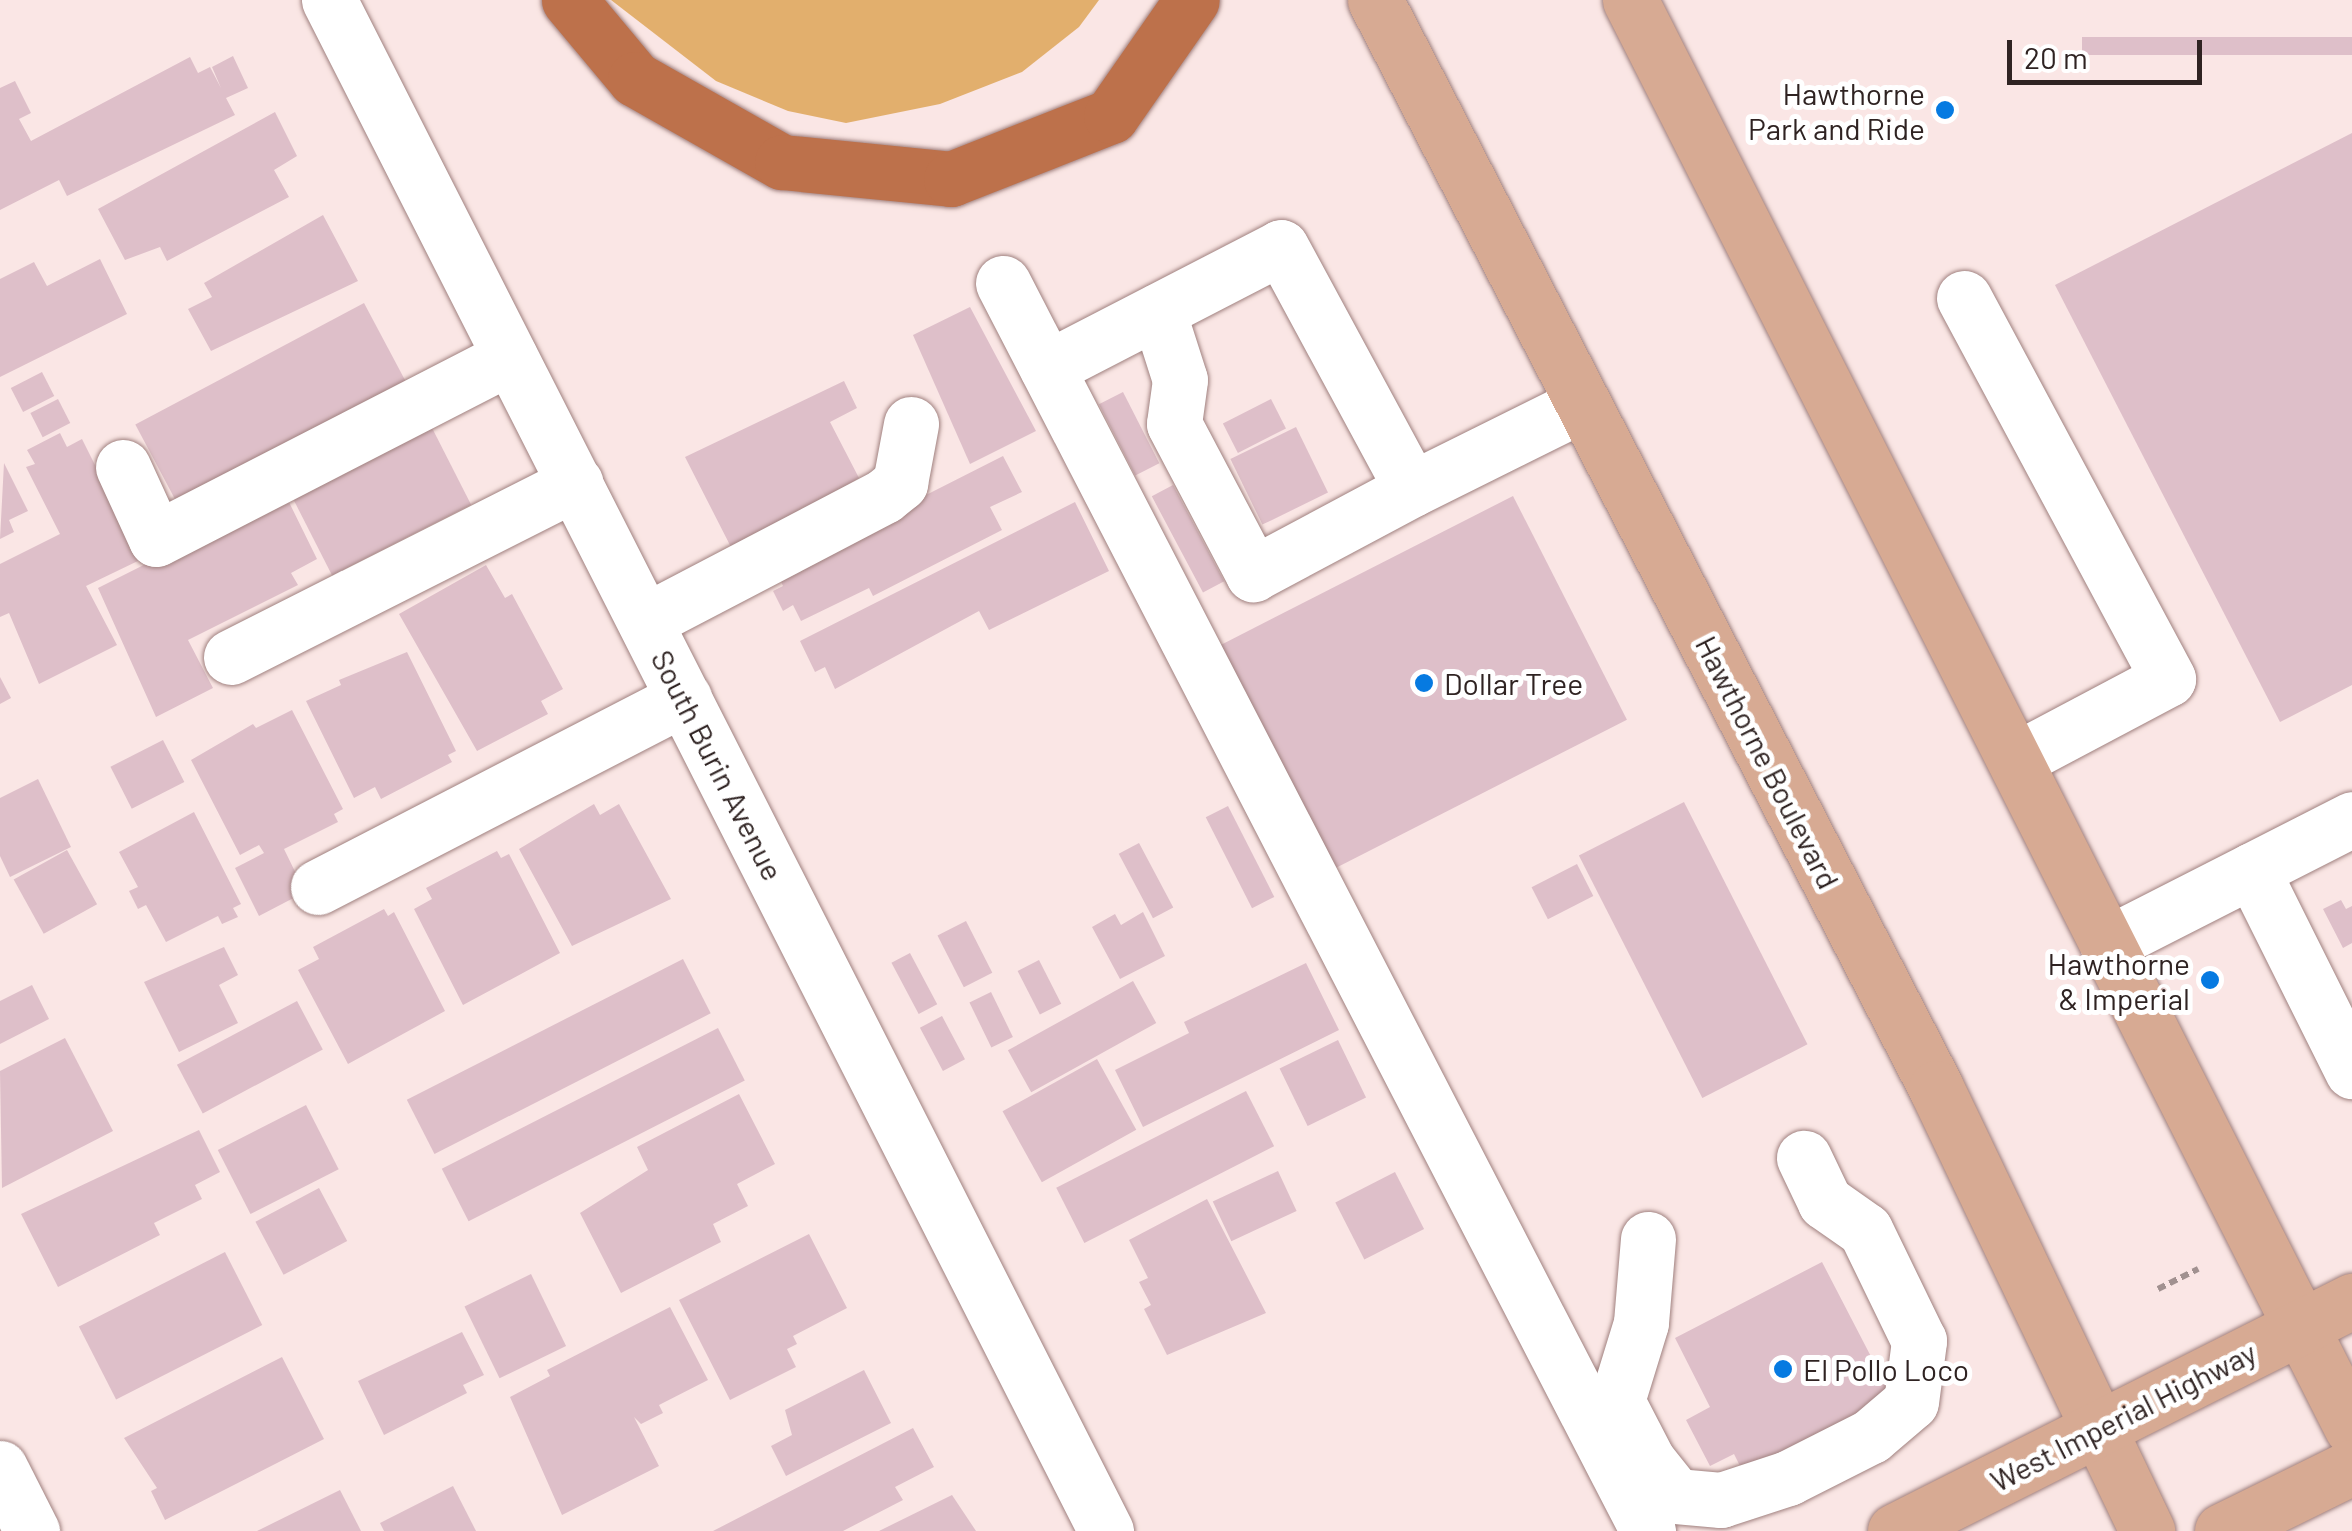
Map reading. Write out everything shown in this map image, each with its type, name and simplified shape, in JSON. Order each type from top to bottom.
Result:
[{"type":"highway","points":[[568,0],[635,79],[782,162],[951,179],[1111,116],[1192,0]]},
{"type":"main road","name":"Hawthorne Boulevard","points":[[1374,0],[1936,1088],[2148,1531]]},
{"type":"main road","points":[[1630,0],[2352,1428]]},
{"type":"main road","name":"West Imperial Highway","points":[[1895,1531],[2352,1302]]},
{"type":"main road","points":[[2222,1531],[2352,1467]]},
{"type":"street","name":"South Burin Avenue","points":[[330,0],[1106,1531]]},
{"type":"street","points":[[1047,368],[1281,247],[1412,489]]},
{"type":"street","points":[[1003,283],[1648,1531]]},
{"type":"street","points":[[1964,298],[2168,679],[2015,760]]},
{"type":"street","points":[[1158,312],[1180,380],[1174,424],[1252,574],[1584,404]]},
{"type":"street","points":[[124,467],[156,539],[510,357]]},
{"type":"street","points":[[645,621],[884,496],[900,483],[911,424]]},
{"type":"street","points":[[230,657],[575,482]]},
{"type":"street","points":[[318,887],[684,698]]},
{"type":"street","points":[[2106,944],[2352,819]]},
{"type":"street","points":[[2252,870],[2352,1071]]},
{"type":"street","points":[[1648,1238],[1641,1322],[1617,1401],[1648,1461],[1676,1496],[1721,1500],[1788,1478],[1870,1436],[1911,1402],[1919,1341],[1865,1230],[1826,1202],[1804,1158]]},
{"type":"street","points":[[0,1468],[32,1531]]},
{"type":"path","points":[[2158,1289],[2198,1269]]},
{"type":"shaded area","points":[[611,0],[1099,0],[1079,27],[1022,72],[940,104],[846,123],[788,111],[716,81]]},
{"type":"building","points":[[2082,37],[2352,37],[2352,55],[2082,55]]},
{"type":"building","points":[[233,56],[248,88],[226,98],[235,115],[67,196],[59,180],[0,210],[0,88],[15,81],[31,113],[19,119],[31,141],[190,57],[198,73],[210,67],[221,88],[212,67]]},
{"type":"building","points":[[275,112],[297,156],[274,170],[289,197],[167,261],[160,247],[125,260],[98,209]]},
{"type":"building","points":[[2352,133],[2352,685],[2280,722],[2055,285]]},
{"type":"building","points":[[323,215],[358,281],[211,351],[188,309],[212,297],[204,283]]},
{"type":"building","points":[[100,259],[127,314],[0,377],[0,279],[34,262],[47,286]]},
{"type":"building","points":[[364,303],[412,393],[183,515],[135,425]]},
{"type":"building","points":[[970,307],[1036,431],[970,464],[913,335]]},
{"type":"building","points":[[42,372],[54,396],[23,412],[11,388]]},
{"type":"building","points":[[844,381],[857,408],[830,422],[859,478],[734,553],[685,457]]},
{"type":"building","points":[[1123,392],[1159,463],[1135,476],[1099,404]]},
{"type":"building","points":[[58,399],[70,423],[43,437],[30,413]]},
{"type":"building","points":[[1271,399],[1286,428],[1238,453],[1223,424]]},
{"type":"building","points":[[428,420],[471,505],[332,575],[289,491]]},
{"type":"building","points":[[1296,427],[1328,493],[1262,525],[1230,459]]},
{"type":"building","points":[[60,433],[67,447],[82,439],[142,559],[86,586],[117,645],[39,684],[9,613],[0,617],[0,564],[60,534],[26,467],[35,464],[27,450]]},
{"type":"building","points":[[1003,456],[1022,492],[990,507],[1002,530],[873,596],[869,588],[801,621],[793,605],[783,611],[773,591],[783,586],[776,571]]},
{"type":"building","points":[[4,463],[28,511],[9,520],[14,532],[0,539]]},
{"type":"building","points":[[1173,485],[1224,581],[1203,593],[1152,496]]},
{"type":"building","points":[[285,494],[317,559],[291,573],[298,585],[188,640],[213,688],[156,717],[98,588]]},
{"type":"building","name":"Dollar Tree","points":[[1513,496],[1627,720],[1335,869],[1221,645]]},
{"type":"building","points":[[1075,502],[1109,571],[989,630],[979,611],[835,689],[825,667],[815,672],[800,641]]},
{"type":"building","points":[[486,565],[505,598],[512,594],[563,689],[541,701],[548,714],[477,751],[399,614]]},
{"type":"building","points":[[407,652],[456,751],[448,755],[452,762],[381,799],[375,787],[354,798],[306,701],[341,685],[339,680]]},
{"type":"building","points":[[0,677],[11,698],[0,704]]},
{"type":"building","points":[[292,710],[343,809],[334,814],[338,822],[284,849],[305,892],[259,916],[235,868],[264,853],[259,845],[240,855],[191,760],[253,724],[256,728]]},
{"type":"building","points":[[163,740],[184,782],[132,809],[110,767]]},
{"type":"building","points":[[38,779],[71,847],[10,877],[0,856],[0,798]]},
{"type":"building","points":[[1684,802],[1807,1044],[1702,1098],[1579,856]]},
{"type":"building","points":[[594,804],[600,815],[619,804],[671,899],[572,946],[519,849]]},
{"type":"building","points":[[1228,806],[1274,897],[1252,908],[1206,817]]},
{"type":"building","points":[[194,812],[241,904],[233,908],[238,917],[222,924],[218,916],[166,942],[146,905],[138,909],[129,891],[138,887],[119,852]]},
{"type":"building","points":[[1139,843],[1173,907],[1153,918],[1119,854]]},
{"type":"building","points":[[67,850],[97,904],[44,934],[14,880]]},
{"type":"building","points":[[497,851],[501,858],[509,854],[560,953],[463,1005],[414,909],[432,899],[426,888]]},
{"type":"building","points":[[1577,864],[1593,896],[1548,919],[1532,887]]},
{"type":"building","points":[[2341,900],[2346,909],[2352,906],[2352,943],[2343,948],[2323,909]]},
{"type":"building","points":[[384,909],[388,916],[394,912],[445,1011],[348,1064],[298,970],[319,959],[313,947]]},
{"type":"building","points":[[1143,912],[1165,956],[1120,979],[1092,927],[1115,914],[1121,925]]},
{"type":"building","points":[[966,921],[992,973],[964,987],[937,936]]},
{"type":"building","points":[[224,947],[238,975],[219,985],[238,1023],[179,1052],[144,982]]},
{"type":"building","points":[[910,953],[937,1004],[919,1014],[891,963]]},
{"type":"building","points":[[683,959],[711,1013],[434,1154],[407,1100]]},
{"type":"building","points":[[1039,960],[1061,1004],[1040,1015],[1018,971]]},
{"type":"building","points":[[1306,963],[1339,1030],[1143,1127],[1115,1070],[1189,1033],[1184,1022]]},
{"type":"building","points":[[1133,981],[1156,1023],[1031,1092],[1008,1050]]},
{"type":"building","points":[[32,985],[49,1019],[0,1044],[0,1001]]},
{"type":"building","points":[[991,992],[1013,1037],[991,1047],[969,1003]]},
{"type":"building","points":[[297,1001],[323,1050],[203,1113],[177,1065]]},
{"type":"building","points":[[942,1016],[965,1059],[943,1071],[920,1028]]},
{"type":"building","points":[[718,1028],[745,1081],[469,1221],[442,1169]]},
{"type":"building","points":[[65,1038],[113,1131],[2,1188],[0,1071]]},
{"type":"building","points":[[1338,1040],[1366,1098],[1308,1126],[1280,1068]]},
{"type":"building","points":[[1097,1059],[1136,1130],[1042,1182],[1003,1111]]},
{"type":"building","points":[[1246,1091],[1274,1146],[1084,1243],[1056,1188]]},
{"type":"building","points":[[739,1094],[775,1164],[737,1184],[748,1206],[713,1224],[721,1242],[621,1293],[580,1213],[648,1170],[637,1147]]},
{"type":"building","points":[[306,1105],[339,1169],[250,1214],[218,1150]]},
{"type":"building","points":[[199,1130],[220,1172],[195,1185],[202,1199],[154,1223],[160,1235],[58,1287],[21,1214]]},
{"type":"building","points":[[1278,1171],[1297,1211],[1231,1241],[1213,1201]]},
{"type":"building","points":[[1395,1172],[1424,1229],[1364,1259],[1335,1202]]},
{"type":"building","points":[[319,1188],[347,1241],[284,1275],[255,1222]]},
{"type":"building","points":[[1207,1199],[1266,1313],[1167,1355],[1144,1309],[1151,1305],[1139,1282],[1148,1278],[1129,1240]]},
{"type":"building","points":[[809,1234],[847,1308],[793,1336],[797,1344],[787,1349],[796,1367],[730,1400],[679,1300]]},
{"type":"building","points":[[225,1252],[262,1325],[116,1400],[79,1326]]},
{"type":"building","name":"El Pollo Loco","points":[[1822,1262],[1893,1399],[1745,1476],[1734,1454],[1710,1466],[1686,1420],[1710,1407],[1675,1338]]},
{"type":"building","points":[[531,1274],[566,1346],[500,1378],[464,1306]]},
{"type":"building","points":[[670,1307],[708,1380],[659,1405],[663,1413],[641,1424],[634,1417],[659,1466],[562,1515],[510,1397],[550,1376],[547,1370]]},
{"type":"building","points":[[462,1332],[484,1375],[463,1385],[467,1393],[384,1435],[358,1381]]},
{"type":"building","points":[[282,1357],[324,1439],[165,1520],[151,1491],[157,1488],[124,1438]]},
{"type":"building","points":[[864,1370],[891,1423],[786,1476],[771,1446],[792,1435],[785,1410]]},
{"type":"building","points":[[913,1428],[934,1467],[895,1487],[903,1500],[843,1531],[713,1531]]},
{"type":"building","points":[[453,1486],[476,1531],[384,1531],[380,1523]]},
{"type":"building","points":[[340,1490],[361,1531],[257,1531]]},
{"type":"building","points":[[952,1495],[976,1531],[879,1531]]},
{"type":"place","name":"Hawthorne Park and Ride","points":[[1945,110]]},
{"type":"place","name":"Dollar Tree","points":[[1424,683]]},
{"type":"place","name":"Hawthorne & Imperial","points":[[2210,980]]},
{"type":"place","name":"El Pollo Loco","points":[[1783,1369]]}]
